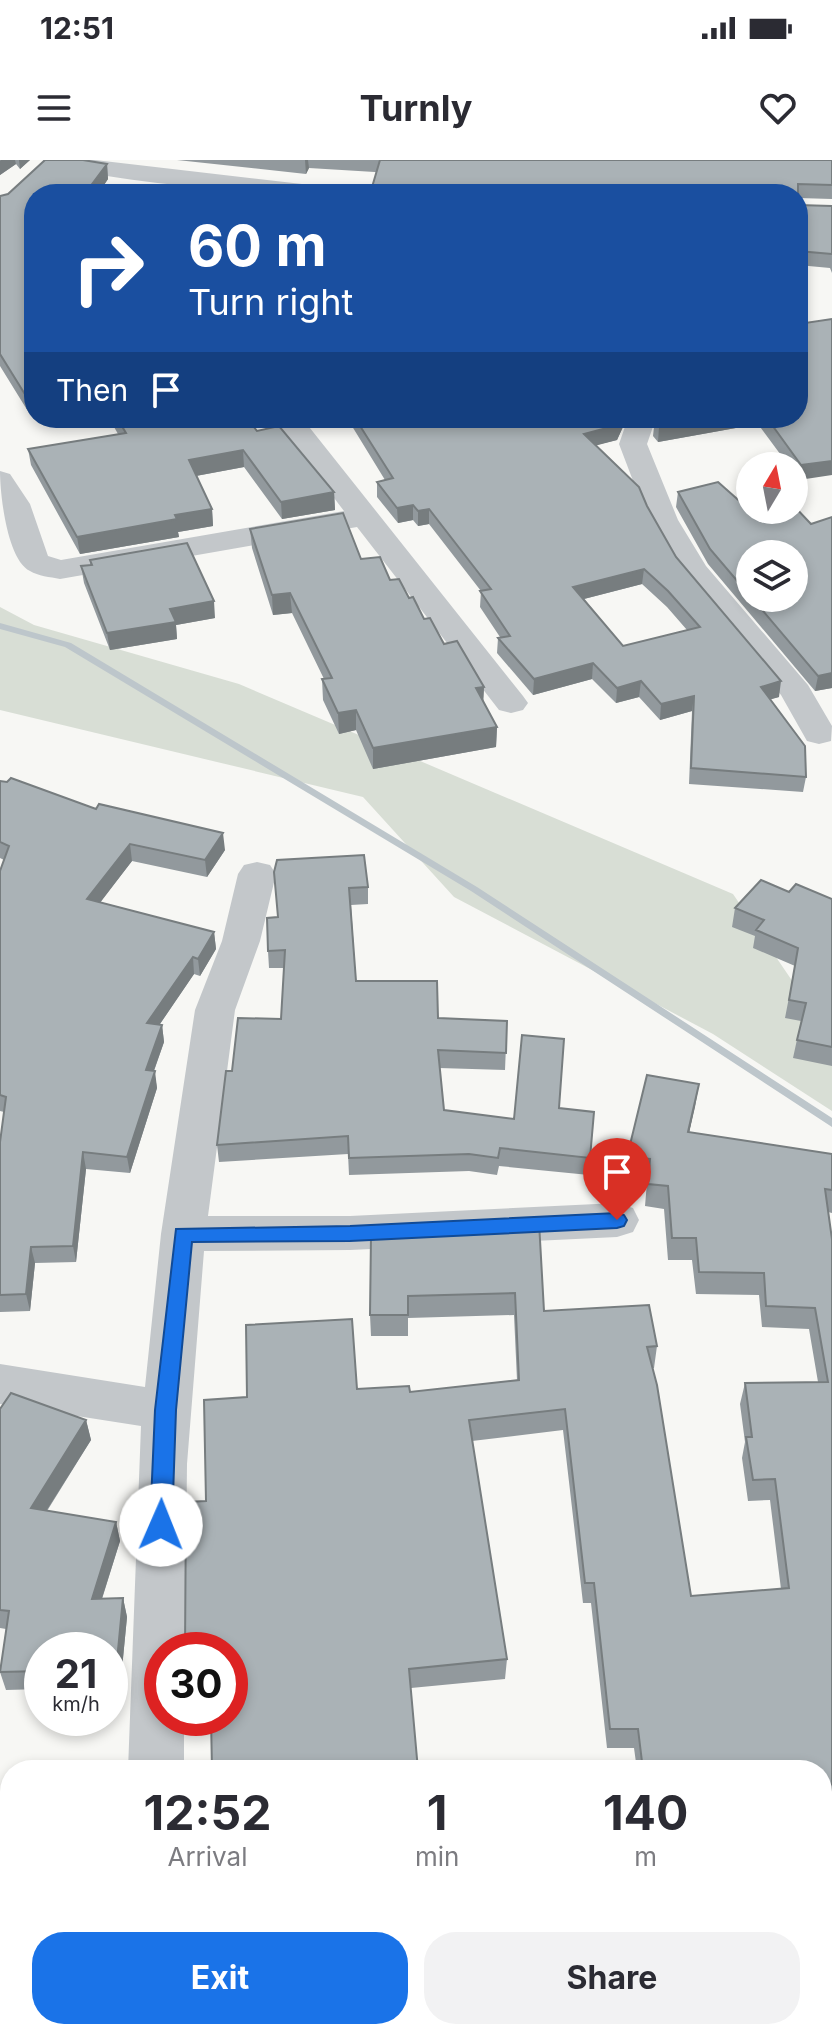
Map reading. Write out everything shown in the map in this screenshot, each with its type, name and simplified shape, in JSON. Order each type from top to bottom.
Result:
[{"type":"street","points":[[48,163],[130,167],[223,184]]},
{"type":"street","points":[[295,428],[511,703]]},
{"type":"street","points":[[639,428],[633,444],[663,520],[693,570],[796,692],[819,734]]},
{"type":"street","points":[[0,480],[15,504],[34,559],[48,568],[60,570],[366,516]]},
{"type":"street","points":[[156,1760],[165,1410],[183,1234],[215,1010],[241,941],[257,874]]},
{"type":"street","points":[[183,1234],[350,1233],[617,1220]]},
{"type":"street","points":[[0,1384],[165,1410]]},
{"type":"shaded area","points":[[0,607],[34,625],[239,684],[733,894],[812,1010],[832,1021],[832,1111],[713,1034],[454,897],[363,797],[0,710]]},
{"type":"building","points":[[45,160],[83,160],[107,164],[92,184],[24,184],[24,393],[0,354],[0,196],[8,194]]},
{"type":"building","points":[[380,160],[832,160],[832,185],[373,184]]},
{"type":"building","points":[[808,205],[832,206],[832,254],[808,252]]},
{"type":"building","points":[[832,319],[832,461],[808,464],[808,452],[792,452],[774,428],[808,428],[808,323]]},
{"type":"building","points":[[123,428],[255,428],[257,431],[281,428],[334,492],[281,502],[243,450],[189,460],[212,509],[175,515],[177,519],[77,537],[28,449],[126,433]]},
{"type":"building","points":[[361,428],[607,428],[584,434],[639,487],[676,557],[781,681],[761,687],[805,746],[806,777],[691,768],[694,696],[661,704],[641,681],[617,688],[593,663],[534,679],[498,638],[510,636],[480,591],[491,589],[429,509],[418,511],[413,505],[397,508],[377,482],[393,478]],"holes":[[[644,569],[700,627],[623,646],[573,587]]]},
{"type":"building","points":[[718,482],[736,498],[736,524],[808,524],[808,521],[811,524],[832,517],[832,673],[818,676],[764,612],[808,612],[808,540],[736,540],[736,580],[710,549],[678,492]]},
{"type":"building","points":[[343,513],[361,559],[380,557],[390,580],[399,579],[424,619],[430,618],[444,644],[457,641],[484,687],[476,688],[497,727],[373,748],[356,710],[338,713],[322,679],[332,678],[290,593],[272,595],[250,529]]},
{"type":"building","points":[[187,543],[214,601],[170,609],[176,622],[107,633],[81,566],[92,565],[90,560]]},
{"type":"building","points":[[11,778],[96,809],[99,804],[223,833],[205,860],[130,844],[87,899],[214,932],[198,959],[193,957],[147,1023],[162,1025],[146,1070],[155,1071],[127,1157],[83,1152],[73,1246],[31,1247],[26,1294],[0,1295],[0,1142],[6,1097],[0,1095],[0,871],[9,846],[0,842],[0,781],[7,782]]},
{"type":"building","points":[[364,855],[368,887],[349,888],[356,981],[437,981],[438,1018],[507,1021],[506,1053],[438,1050],[444,1110],[514,1119],[522,1035],[564,1039],[559,1108],[594,1112],[590,1158],[500,1148],[498,1158],[469,1154],[349,1158],[348,1136],[217,1145],[226,1071],[232,1071],[238,1018],[281,1019],[285,950],[268,951],[267,918],[278,917],[274,872],[277,860]]},
{"type":"building","points":[[761,880],[789,892],[796,884],[832,899],[832,1047],[797,1040],[806,1003],[789,1000],[798,948],[756,930],[764,920],[735,908]]},
{"type":"building","points":[[647,1075],[699,1084],[688,1132],[832,1154],[832,1190],[825,1189],[832,1239],[832,1760],[642,1760],[638,1729],[610,1729],[594,1583],[585,1583],[565,1409],[469,1420],[507,1659],[409,1669],[417,1760],[212,1760],[211,1736],[248,1736],[248,1632],[185,1632],[186,1502],[206,1501],[204,1400],[247,1397],[246,1325],[352,1319],[357,1389],[409,1386],[410,1392],[519,1380],[515,1293],[408,1296],[408,1315],[370,1315],[371,1236],[431,1236],[431,1228],[539,1222],[544,1311],[649,1305],[657,1346],[647,1347],[657,1385],[691,1596],[789,1588],[775,1479],[753,1480],[746,1437],[752,1437],[745,1383],[828,1382],[815,1308],[766,1306],[764,1273],[699,1272],[696,1238],[672,1238],[668,1186],[648,1184],[650,1159],[627,1157]]},
{"type":"building","points":[[11,1393],[86,1420],[31,1508],[116,1522],[92,1599],[123,1598],[120,1632],[24,1632],[24,1671],[0,1672],[9,1611],[0,1610],[0,1409]]},
{"type":"waterway","points":[[0,626],[68,645],[474,889],[832,1123]]},
{"type":"route","points":[[161,1525],[165,1410],[183,1234],[350,1233],[617,1220]]}]
